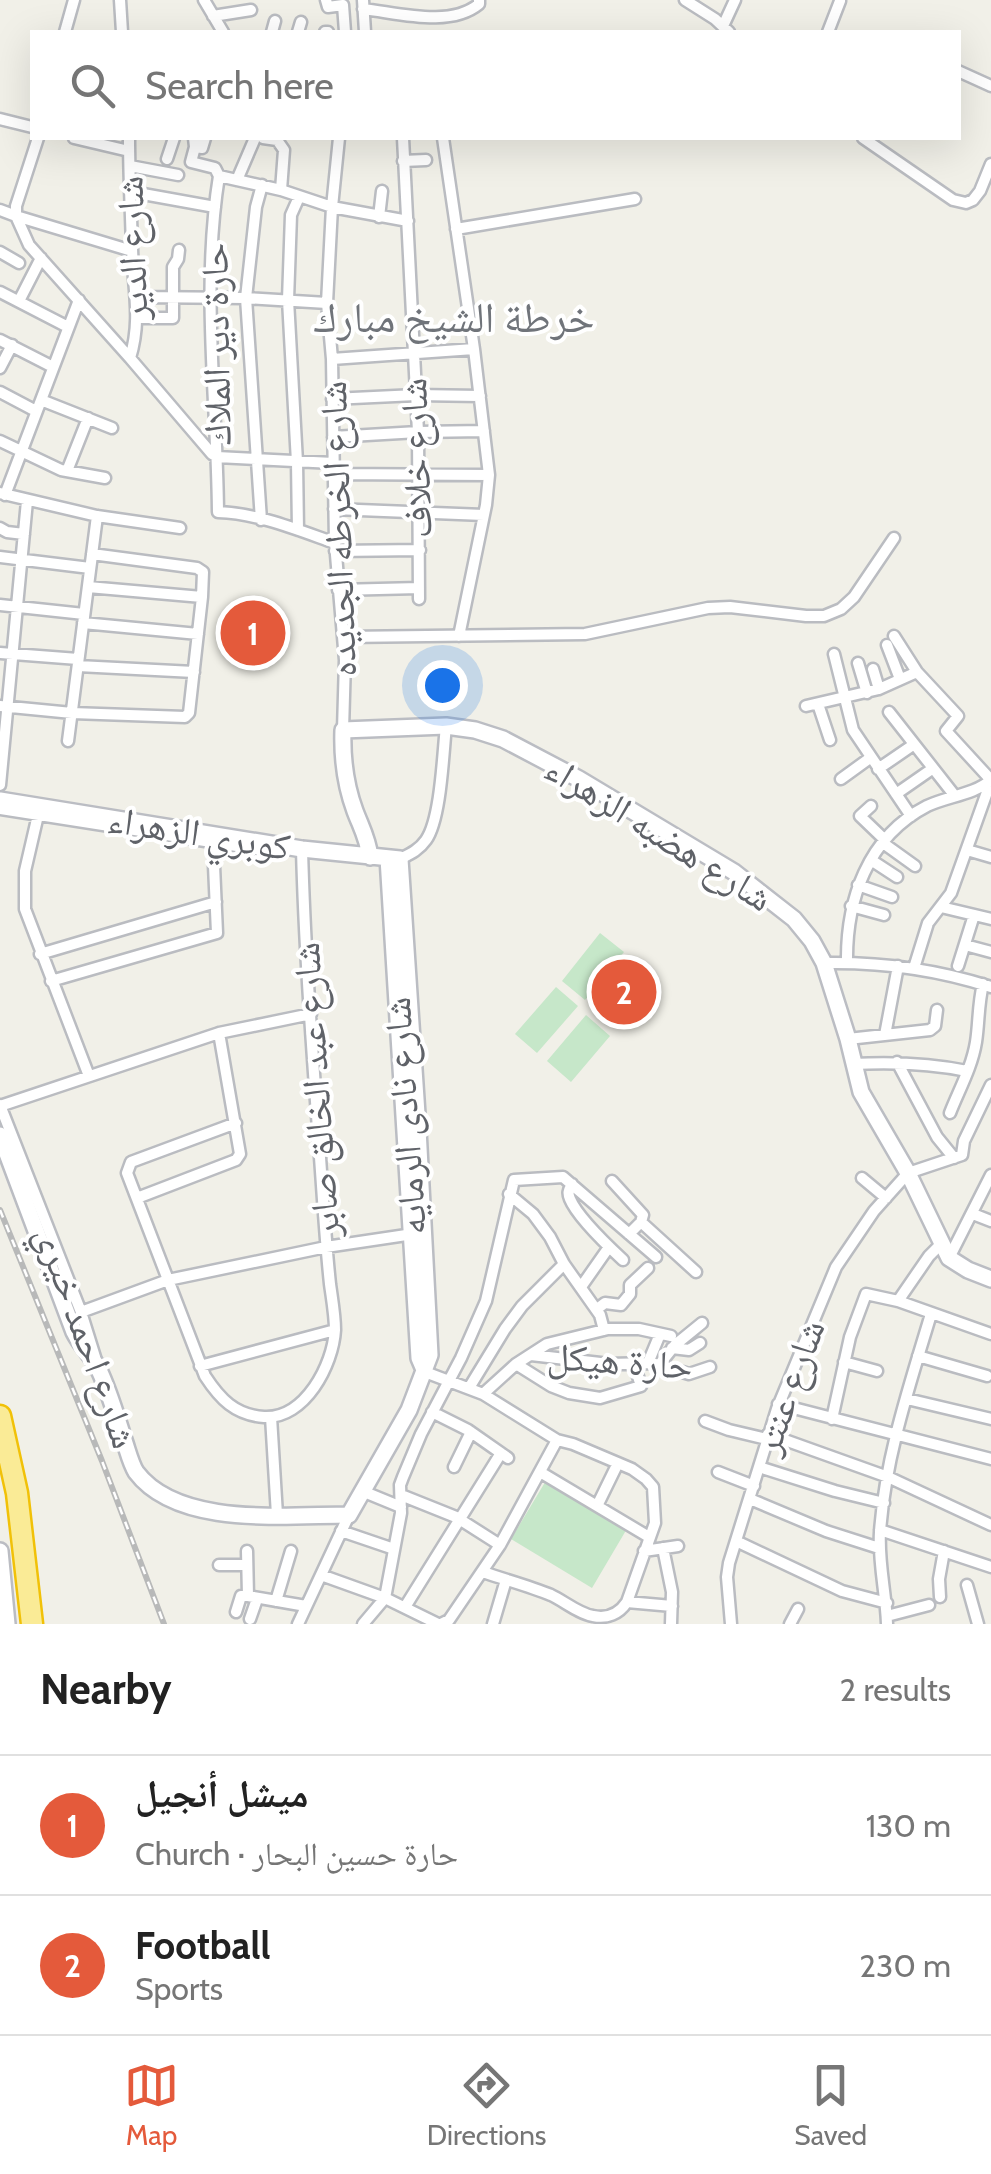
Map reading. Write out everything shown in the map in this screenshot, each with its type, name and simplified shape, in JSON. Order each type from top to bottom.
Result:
[{"type":"highway","points":[[0,1416],[16,1493],[32,1624]]},
{"type":"main road","name":"شارع هضبه الزهراء","points":[[342,730],[446,726],[503,739],[734,872],[794,919],[824,964],[866,1101],[908,1173],[945,1251]]},
{"type":"main road","name":"شارع الخرطه الجديده","points":[[342,730],[347,786],[368,838],[370,857]]},
{"type":"main road","name":"كوبري الزهراء","points":[[0,793],[302,852],[394,858]]},
{"type":"main road","name":"شارع نادى الرمايه","points":[[394,858],[419,1358],[425,1372]]},
{"type":"main road","name":"شارع نادى الرمايه","points":[[349,1515],[409,1410],[430,1349],[418,1129],[394,858]]},
{"type":"main road","points":[[0,1136],[74,1332],[98,1367]]},
{"type":"main road","points":[[945,1251],[968,1270],[991,1279]]},
{"type":"main road","name":"شارع احمد خيري","points":[[98,1367],[135,1471],[180,1503],[200,1510],[247,1516],[349,1515]]},
{"type":"main road","points":[[0,1551],[7,1624]]},
{"type":"street","points":[[66,30],[74,0]]},
{"type":"street","points":[[120,0],[122,30]]},
{"type":"street","points":[[204,0],[222,30]]},
{"type":"street","points":[[326,0],[328,7],[344,6],[345,30]]},
{"type":"street","points":[[365,30],[363,5],[445,18],[475,8],[478,0]]},
{"type":"street","points":[[684,0],[716,18],[726,29]]},
{"type":"street","points":[[726,29],[735,0]]},
{"type":"street","points":[[829,30],[840,1]]},
{"type":"street","points":[[213,16],[251,10]]},
{"type":"street","points":[[441,30],[445,18]]},
{"type":"street","points":[[961,72],[991,86]]},
{"type":"street","points":[[0,119],[30,126]]},
{"type":"street","points":[[37,140],[16,216],[30,246],[207,450],[217,457],[298,462],[333,469],[489,475]]},
{"type":"street","points":[[82,140],[129,151]]},
{"type":"street","name":"شارع الدير","points":[[129,140],[138,318],[130,358]]},
{"type":"street","points":[[168,159],[173,140]]},
{"type":"street","points":[[237,180],[254,140]]},
{"type":"street","points":[[281,140],[281,190]]},
{"type":"street","name":"شارع الخرطه الجديده","points":[[339,140],[328,303],[335,547],[346,684],[342,730]]},
{"type":"street","name":"شارع خلاف","points":[[338,590],[419,594],[418,432],[403,140]]},
{"type":"street","points":[[443,140],[489,475],[459,636]]},
{"type":"street","points":[[865,140],[960,202],[973,200],[991,164]]},
{"type":"street","points":[[195,142],[192,162],[215,168],[219,176],[281,190],[332,208],[408,221]]},
{"type":"street","points":[[403,161],[426,160]]},
{"type":"street","points":[[130,166],[178,175]]},
{"type":"street","name":"حارة دير الملاك","points":[[219,176],[209,297],[218,512],[261,520]]},
{"type":"street","points":[[262,185],[246,298],[261,520],[298,530],[335,547],[420,550]]},
{"type":"street","points":[[379,216],[382,191]]},
{"type":"street","points":[[132,192],[215,207]]},
{"type":"street","points":[[298,197],[291,215],[288,300],[298,530]]},
{"type":"street","points":[[456,229],[634,199]]},
{"type":"street","points":[[0,210],[132,251]]},
{"type":"street","points":[[138,318],[172,318],[174,267],[179,250]]},
{"type":"street","points":[[0,252],[20,262]]},
{"type":"street","points":[[18,302],[41,258]]},
{"type":"street","points":[[0,292],[68,327]]},
{"type":"street","points":[[136,298],[328,303]]},
{"type":"street","points":[[79,300],[3,494],[96,516],[180,528]]},
{"type":"street","points":[[0,340],[54,366]]},
{"type":"street","points":[[0,368],[12,345]]},
{"type":"street","points":[[332,359],[474,349]]},
{"type":"street","points":[[0,392],[112,428]]},
{"type":"street","points":[[332,399],[480,396]]},
{"type":"street","points":[[66,471],[88,418]]},
{"type":"street","points":[[333,437],[484,431]]},
{"type":"street","points":[[0,441],[66,471],[105,478]]},
{"type":"street","points":[[27,500],[17,607],[6,654],[0,793],[276,838],[302,852]]},
{"type":"street","points":[[334,509],[484,515]]},
{"type":"street","points":[[68,741],[96,516]]},
{"type":"street","points":[[0,528],[24,534]]},
{"type":"street","points":[[344,637],[585,634],[708,608],[730,607],[824,616],[841,609],[854,597],[894,538]]},
{"type":"street","points":[[4,706],[185,717],[190,707],[202,572],[197,568],[92,554]]},
{"type":"street","points":[[0,557],[90,568]]},
{"type":"street","points":[[88,587],[202,597]]},
{"type":"street","points":[[0,606],[198,634]]},
{"type":"street","points":[[910,679],[891,641],[910,679],[958,716],[946,730],[991,784]]},
{"type":"street","points":[[6,654],[194,672]]},
{"type":"street","points":[[834,654],[854,730],[911,816]]},
{"type":"street","points":[[858,663],[873,691]]},
{"type":"street","points":[[873,669],[873,691]]},
{"type":"street","points":[[806,706],[845,699],[910,679]]},
{"type":"street","points":[[818,704],[830,740]]},
{"type":"street","points":[[889,712],[955,796]]},
{"type":"street","points":[[394,858],[416,851],[430,834],[446,726]]},
{"type":"street","points":[[878,769],[914,745]]},
{"type":"street","points":[[841,779],[870,758]]},
{"type":"street","points":[[896,794],[932,769]]},
{"type":"street","points":[[847,963],[848,922],[858,886],[884,841],[924,807],[991,784]]},
{"type":"street","points":[[914,968],[924,932],[950,893],[991,784]]},
{"type":"street","points":[[870,806],[859,815],[915,866]]},
{"type":"street","points":[[0,809],[213,843],[302,852]]},
{"type":"street","points":[[38,815],[23,890],[25,909],[89,1076]]},
{"type":"street","points":[[52,981],[214,936],[218,930],[213,843]]},
{"type":"street","points":[[967,850],[991,857]]},
{"type":"street","name":"شارع عبد الخالق صابر","points":[[302,852],[334,1330]]},
{"type":"street","points":[[870,860],[897,877]]},
{"type":"street","points":[[858,886],[892,897]]},
{"type":"street","points":[[40,954],[216,902]]},
{"type":"street","points":[[852,906],[884,914]]},
{"type":"street","points":[[941,907],[991,919]]},
{"type":"street","points":[[958,966],[974,915]]},
{"type":"street","points":[[965,945],[991,952]]},
{"type":"street","points":[[824,964],[914,968],[987,985],[978,1004],[976,1044],[950,1113]]},
{"type":"street","points":[[885,1034],[898,966]]},
{"type":"street","points":[[963,993],[966,979]]},
{"type":"street","points":[[978,1004],[991,1009]]},
{"type":"street","points":[[848,1039],[930,1030],[937,1010]]},
{"type":"street","points":[[0,1105],[220,1033],[311,1014]]},
{"type":"street","points":[[137,1198],[236,1160],[240,1154],[220,1033]]},
{"type":"street","points":[[853,1064],[897,1062],[968,1070]]},
{"type":"street","points":[[897,1062],[937,1137],[954,1158]]},
{"type":"street","points":[[908,1173],[962,1155],[964,1140],[991,1086]]},
{"type":"street","points":[[956,1096],[979,1108]]},
{"type":"street","name":"شارع احمد خيري","points":[[0,1105],[81,1312],[98,1367]]},
{"type":"street","points":[[200,1366],[334,1330],[316,1384],[302,1401],[272,1418],[234,1410],[219,1397],[200,1366],[127,1173],[131,1162],[236,1123]]},
{"type":"street","name":"شارع عنتر","points":[[731,1623],[726,1577],[778,1404],[836,1267],[874,1211],[908,1173]]},
{"type":"street","points":[[363,1624],[385,1598],[403,1477],[486,1301],[510,1189],[517,1178],[568,1180],[656,1257]]},
{"type":"street","points":[[862,1178],[886,1198]]},
{"type":"street","points":[[568,1180],[570,1201],[623,1260]]},
{"type":"street","points":[[612,1181],[642,1212],[641,1222],[629,1234]]},
{"type":"street","points":[[898,1301],[930,1256],[945,1251],[973,1214],[989,1183]]},
{"type":"street","points":[[510,1189],[550,1237],[564,1264],[597,1309],[604,1330]]},
{"type":"street","points":[[973,1214],[991,1221]]},
{"type":"street","points":[[641,1222],[696,1272]]},
{"type":"street","points":[[81,1312],[168,1280],[326,1247],[413,1234]]},
{"type":"street","points":[[581,1287],[608,1247]]},
{"type":"street","points":[[469,1388],[522,1306],[564,1264]]},
{"type":"street","points":[[597,1309],[604,1303],[620,1305],[630,1294],[630,1285],[648,1268]]},
{"type":"street","points":[[832,1419],[863,1296],[898,1301],[991,1334]]},
{"type":"street","points":[[929,1606],[887,1620],[879,1548],[897,1436],[931,1314]]},
{"type":"street","points":[[654,1364],[668,1339],[702,1323]]},
{"type":"street","points":[[484,1394],[516,1364],[546,1344],[604,1330],[640,1329],[688,1350],[700,1344]]},
{"type":"street","points":[[654,1364],[668,1339]]},
{"type":"street","name":"حارة هيكل","points":[[530,1354],[609,1364],[654,1364],[689,1374],[710,1367]]},
{"type":"street","points":[[918,1356],[987,1376]]},
{"type":"street","points":[[844,1362],[877,1371]]},
{"type":"street","points":[[516,1364],[569,1393],[600,1398],[640,1386],[634,1364]]},
{"type":"street","points":[[425,1372],[484,1394],[557,1440],[618,1463],[653,1486],[656,1523],[627,1602],[616,1614],[589,1619],[548,1594],[483,1572]]},
{"type":"street","points":[[605,1396],[608,1411]]},
{"type":"street","points":[[907,1399],[991,1419]]},
{"type":"street","points":[[778,1404],[991,1459]]},
{"type":"street","points":[[404,1607],[504,1456],[471,1432],[432,1412]]},
{"type":"street","points":[[272,1418],[277,1514]]},
{"type":"street","points":[[705,1421],[767,1437],[888,1478],[991,1526]]},
{"type":"street","points":[[454,1467],[471,1432]]},
{"type":"street","points":[[321,1574],[446,1623],[500,1545],[557,1440]]},
{"type":"street","points":[[597,1506],[618,1463]]},
{"type":"street","points":[[759,1467],[884,1503]]},
{"type":"street","points":[[540,1472],[649,1538]]},
{"type":"street","points":[[718,1472],[754,1486]]},
{"type":"street","points":[[362,1491],[461,1519],[500,1545]]},
{"type":"street","points":[[750,1499],[879,1548]]},
{"type":"street","points":[[298,1624],[349,1515]]},
{"type":"street","points":[[880,1530],[991,1566]]},
{"type":"street","points":[[341,1531],[394,1549]]},
{"type":"street","points":[[736,1540],[842,1591],[887,1603]]},
{"type":"street","points":[[644,1551],[678,1546]]},
{"type":"street","points":[[664,1548],[672,1600],[671,1624]]},
{"type":"street","points":[[247,1551],[250,1619]]},
{"type":"street","points":[[276,1602],[291,1551]]},
{"type":"street","points":[[940,1597],[944,1551]]},
{"type":"street","points":[[220,1565],[246,1565]]},
{"type":"street","points":[[493,1624],[506,1580]]},
{"type":"street","points":[[967,1585],[978,1624]]},
{"type":"street","points":[[236,1612],[241,1596],[306,1606]]},
{"type":"street","points":[[627,1602],[686,1596]]},
{"type":"street","points":[[790,1624],[798,1608]]},
{"type":"street","points":[[731,1623],[747,1624]]},
{"type":"green space","points":[[600,933],[624,952],[585,1000],[562,981]]},
{"type":"green space","points":[[633,960],[655,978],[615,1024],[593,1005]]},
{"type":"green space","points":[[556,987],[578,1006],[537,1053],[515,1034]]},
{"type":"green space","points":[[586,1015],[610,1036],[571,1082],[547,1061]]},
{"type":"green space","points":[[547,1479],[628,1527],[592,1588],[511,1539]]},
{"type":"railway","points":[[0,1210],[164,1624]]},
{"type":"place","name":"ميشل أنجيل","points":[[253,633]]},
{"type":"place","name":"Football","points":[[624,992]]},
{"type":"district","name":"خرطة الشيخ مبارك","points":[[454,317]]}]
